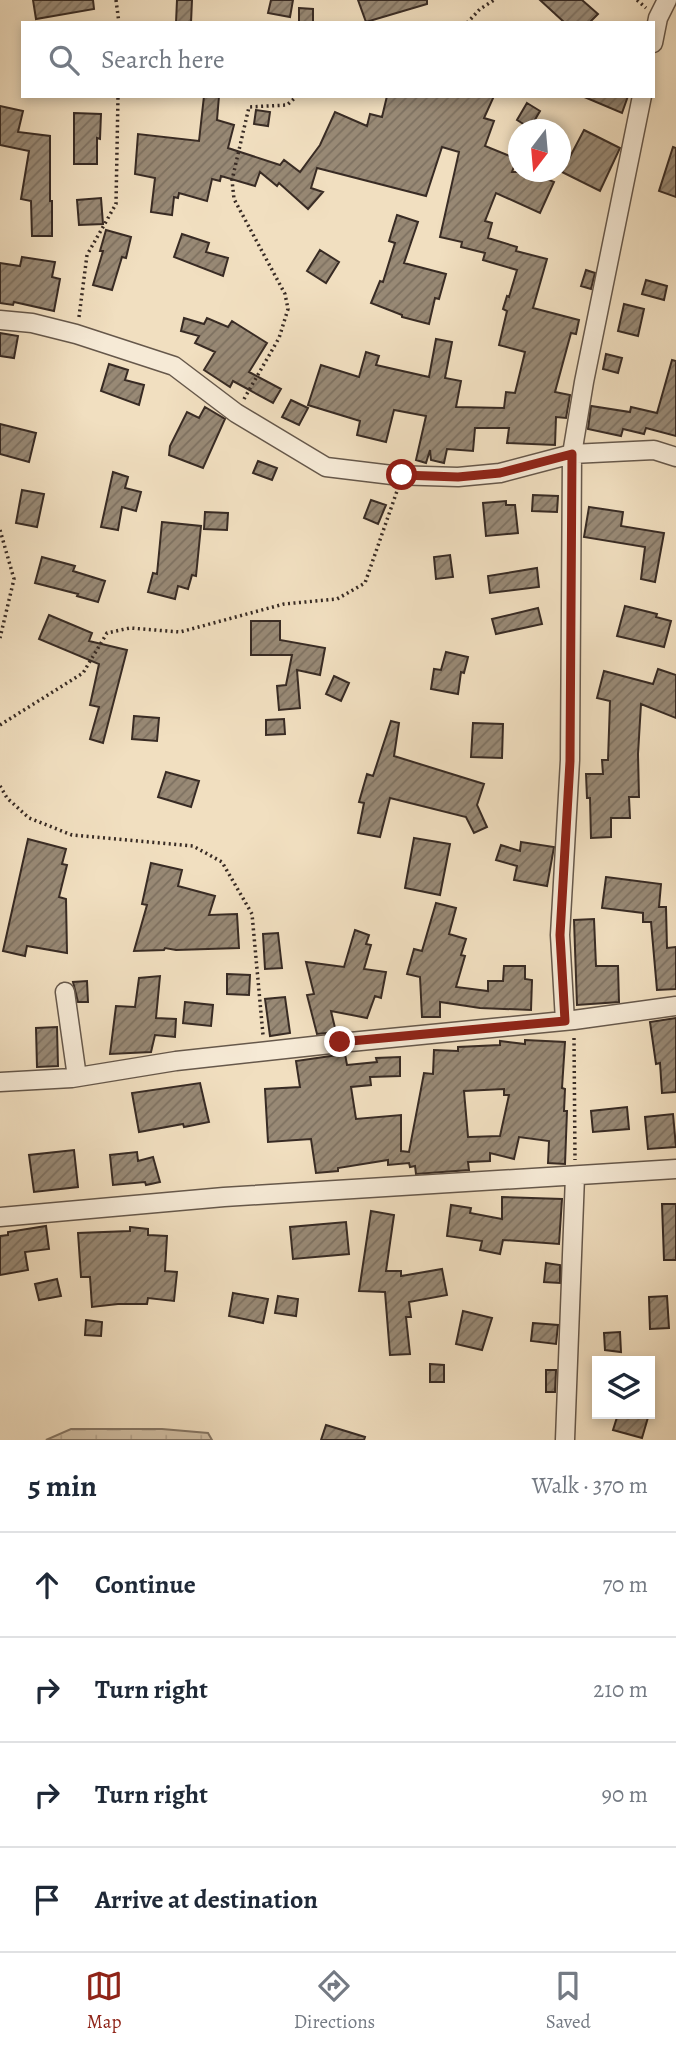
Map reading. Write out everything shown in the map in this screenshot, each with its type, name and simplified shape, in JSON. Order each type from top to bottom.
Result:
[{"type":"street","points":[[655,33],[658,18],[667,0]]},
{"type":"street","points":[[569,1021],[560,935],[570,761],[572,454],[642,98]]},
{"type":"street","points":[[0,320],[32,323],[76,334],[174,366],[236,413],[326,467],[402,475],[458,477],[500,473],[572,454],[654,450],[676,457]]},
{"type":"street","points":[[65,992],[76,1077]]},
{"type":"street","points":[[0,1082],[76,1077],[176,1061],[569,1021],[676,1006]]},
{"type":"street","points":[[0,1217],[224,1197],[676,1169]]},
{"type":"street","points":[[565,1440],[575,1176]]},
{"type":"path","points":[[116,0],[119,21]]},
{"type":"path","points":[[469,21],[494,0]]},
{"type":"path","points":[[76,334],[87,255],[116,204],[118,98]]},
{"type":"path","points":[[236,413],[279,338],[288,310],[285,294],[234,199],[232,180],[249,107],[287,105],[295,98]]},
{"type":"path","points":[[0,725],[83,673],[107,633],[130,628],[180,632],[284,604],[337,599],[365,583],[402,475]]},
{"type":"path","points":[[0,530],[14,579],[0,638]]},
{"type":"path","points":[[0,786],[6,798],[29,818],[72,835],[193,846],[222,862],[251,914],[264,1051]]},
{"type":"path","points":[[569,1021],[575,1176]]},
{"type":"green space","points":[[71,1429],[162,1429],[208,1433],[212,1440],[46,1440]]},
{"type":"building","points":[[33,0],[93,0],[94,9],[36,19]]},
{"type":"building","points":[[177,0],[192,0],[191,21],[176,21]]},
{"type":"building","points":[[271,0],[293,0],[290,17],[268,13]]},
{"type":"building","points":[[358,0],[427,0],[427,4],[366,21]]},
{"type":"building","points":[[540,0],[582,0],[598,14],[591,21],[563,21]]},
{"type":"building","points":[[299,8],[313,9],[313,21],[299,21]]},
{"type":"building","points":[[204,98],[219,98],[217,120],[234,125],[228,148],[280,165],[284,160],[300,172],[320,145],[335,112],[367,126],[370,114],[382,117],[387,98],[493,98],[484,118],[494,121],[485,146],[508,155],[508,182],[554,182],[540,213],[496,193],[485,221],[492,223],[488,238],[517,247],[516,251],[547,259],[533,308],[579,320],[576,334],[571,333],[555,392],[570,395],[566,418],[556,417],[555,445],[507,443],[509,428],[475,428],[473,451],[447,449],[444,463],[431,460],[430,450],[426,463],[416,460],[426,416],[394,410],[386,442],[357,435],[360,421],[308,405],[321,365],[359,377],[366,352],[379,356],[376,365],[429,377],[436,339],[452,342],[445,378],[461,381],[456,407],[504,408],[506,392],[515,393],[525,352],[499,345],[507,311],[503,309],[517,270],[483,260],[485,253],[461,247],[462,242],[440,237],[459,152],[442,147],[426,196],[317,168],[311,188],[323,192],[308,209],[279,183],[277,186],[260,172],[255,186],[221,176],[220,181],[212,179],[207,201],[179,193],[178,198],[174,197],[172,215],[151,212],[155,178],[135,174],[138,134],[199,141]]},
{"type":"building","points":[[587,98],[627,98],[622,113]]},
{"type":"building","points":[[527,103],[540,111],[535,119],[518,119]]},
{"type":"building","points":[[0,106],[23,111],[18,132],[50,136],[52,236],[32,236],[31,201],[21,199],[29,151],[0,145]]},
{"type":"building","points":[[256,110],[270,112],[268,126],[254,124]]},
{"type":"building","points":[[74,113],[101,114],[97,164],[74,164]]},
{"type":"building","points":[[584,130],[620,148],[600,191],[571,176],[571,155]]},
{"type":"building","points":[[673,147],[676,148],[676,197],[659,191]]},
{"type":"building","points":[[101,198],[103,224],[79,225],[77,200]]},
{"type":"building","points":[[397,215],[418,222],[404,263],[446,274],[439,299],[435,298],[429,324],[402,317],[371,303],[380,281],[383,282],[395,243],[389,241]]},
{"type":"building","points":[[106,230],[131,237],[126,258],[122,257],[112,290],[93,285]]},
{"type":"building","points":[[182,234],[209,243],[206,252],[228,258],[223,276],[174,257]]},
{"type":"building","points":[[320,250],[339,262],[326,283],[307,271]]},
{"type":"building","points":[[22,257],[55,262],[52,277],[60,279],[54,311],[14,302],[13,305],[0,303],[0,263],[20,266]]},
{"type":"building","points":[[586,270],[595,273],[591,289],[581,286]]},
{"type":"building","points":[[646,280],[667,286],[664,300],[642,294]]},
{"type":"building","points":[[624,304],[644,309],[638,336],[618,331]]},
{"type":"building","points":[[184,318],[204,324],[207,318],[228,327],[232,321],[267,343],[249,372],[281,389],[273,403],[233,381],[230,387],[204,370],[215,352],[195,343],[199,336],[181,331]]},
{"type":"building","points":[[0,333],[18,336],[14,358],[0,356]]},
{"type":"building","points":[[606,354],[622,358],[618,373],[603,369]]},
{"type":"building","points":[[672,360],[676,361],[676,436],[646,428],[644,434],[623,429],[621,436],[588,429],[591,406],[630,412],[631,407],[657,413]]},
{"type":"building","points":[[109,364],[128,370],[125,380],[144,385],[139,405],[101,391]]},
{"type":"building","points":[[291,400],[308,408],[299,425],[282,417]]},
{"type":"building","points":[[205,407],[225,419],[203,468],[169,455],[170,446],[187,412],[199,418]]},
{"type":"building","points":[[0,424],[36,433],[29,462],[0,454]]},
{"type":"building","points":[[258,461],[277,468],[272,480],[253,473]]},
{"type":"building","points":[[113,472],[128,477],[125,488],[141,492],[136,511],[122,507],[118,530],[101,527]]},
{"type":"building","points":[[22,490],[44,494],[37,527],[16,523]]},
{"type":"building","points":[[533,495],[558,496],[557,512],[532,511]]},
{"type":"building","points":[[371,500],[386,505],[378,524],[364,518]]},
{"type":"building","points":[[506,501],[506,505],[515,505],[518,533],[486,536],[483,503]]},
{"type":"building","points":[[589,507],[623,512],[621,526],[664,533],[655,582],[641,579],[645,547],[584,537]]},
{"type":"building","points":[[205,512],[228,513],[227,530],[204,529]]},
{"type":"building","points":[[162,522],[201,526],[196,576],[192,575],[188,589],[178,586],[175,599],[148,592],[153,573],[157,574]]},
{"type":"building","points":[[450,555],[453,577],[436,579],[434,557]]},
{"type":"building","points":[[42,557],[75,566],[73,571],[105,581],[98,602],[35,583]]},
{"type":"building","points":[[537,568],[539,587],[490,593],[488,576]]},
{"type":"building","points":[[625,606],[657,614],[656,617],[671,621],[664,647],[617,636]]},
{"type":"building","points":[[538,608],[542,624],[496,634],[492,619]]},
{"type":"building","points":[[49,615],[92,633],[89,641],[127,650],[103,743],[90,739],[99,707],[90,705],[99,664],[39,639]]},
{"type":"building","points":[[251,621],[280,621],[280,640],[325,648],[320,675],[297,670],[300,708],[279,710],[277,686],[286,685],[292,655],[251,655]]},
{"type":"building","points":[[446,652],[468,657],[464,673],[461,672],[458,694],[431,689],[434,669],[441,670]]},
{"type":"building","points":[[658,669],[676,675],[676,718],[641,704],[639,797],[629,797],[630,818],[611,818],[611,837],[591,838],[590,798],[587,798],[586,774],[603,774],[602,760],[608,760],[610,701],[597,698],[604,671],[653,684]]},
{"type":"building","points":[[334,676],[349,683],[341,701],[326,694]]},
{"type":"building","points":[[134,716],[159,718],[157,741],[132,739]]},
{"type":"building","points":[[284,719],[285,734],[266,735],[266,720]]},
{"type":"building","points":[[391,721],[399,723],[394,756],[484,784],[477,805],[487,827],[474,833],[466,817],[390,798],[380,837],[358,833],[364,803],[359,802],[367,774],[373,776]]},
{"type":"building","points":[[473,723],[503,724],[502,758],[471,757]]},
{"type":"building","points":[[166,772],[199,781],[191,807],[158,797]]},
{"type":"building","points":[[414,838],[450,844],[440,895],[405,888]]},
{"type":"building","points":[[28,839],[66,849],[62,864],[67,865],[59,897],[66,899],[67,953],[27,946],[25,956],[3,951]]},
{"type":"building","points":[[521,842],[554,847],[547,886],[514,880],[517,866],[496,860],[501,845],[520,851]]},
{"type":"building","points":[[151,863],[182,870],[178,886],[215,896],[209,915],[237,914],[239,948],[165,948],[134,951],[147,905],[142,904]]},
{"type":"building","points":[[606,877],[661,884],[659,907],[666,907],[667,948],[676,947],[676,989],[657,990],[651,922],[643,922],[643,913],[602,908]]},
{"type":"building","points":[[436,903],[456,908],[449,934],[466,939],[461,955],[465,956],[456,987],[488,991],[488,981],[503,981],[504,966],[525,966],[525,979],[532,980],[531,1010],[480,1008],[440,1002],[440,1017],[422,1017],[420,977],[407,974],[414,949],[422,951]]},
{"type":"building","points":[[594,919],[596,966],[618,966],[619,1002],[577,1005],[574,920]]},
{"type":"building","points":[[355,930],[369,935],[366,944],[371,945],[364,969],[386,972],[381,998],[375,996],[367,1018],[331,1011],[336,1032],[317,1034],[307,995],[314,994],[306,962],[344,967]]},
{"type":"building","points":[[278,933],[282,968],[265,969],[263,934]]},
{"type":"building","points":[[227,974],[250,975],[249,995],[227,994]]},
{"type":"building","points":[[160,976],[156,1018],[176,1019],[175,1037],[155,1035],[151,1052],[110,1054],[116,1006],[135,1007],[139,978]]},
{"type":"building","points":[[87,981],[88,1002],[78,1002],[73,982]]},
{"type":"building","points":[[285,997],[290,1033],[270,1036],[265,999]]},
{"type":"building","points":[[185,1002],[213,1005],[211,1026],[183,1023]]},
{"type":"building","points":[[676,1018],[676,1092],[662,1093],[660,1063],[656,1064],[650,1022]]},
{"type":"building","points":[[57,1027],[58,1066],[37,1067],[36,1028]]},
{"type":"building","points":[[525,1040],[565,1042],[562,1088],[565,1089],[564,1111],[567,1111],[565,1164],[548,1163],[549,1141],[519,1137],[514,1159],[490,1153],[490,1161],[468,1162],[469,1170],[416,1174],[415,1166],[410,1167],[409,1163],[388,1165],[388,1160],[316,1173],[311,1139],[268,1142],[265,1089],[300,1087],[296,1061],[345,1054],[347,1065],[377,1062],[376,1058],[400,1057],[400,1076],[370,1077],[371,1085],[351,1087],[356,1119],[401,1115],[401,1151],[409,1152],[424,1073],[433,1074],[434,1050],[458,1051],[458,1047],[500,1045],[500,1041],[525,1044]],"holes":[[[504,1089],[504,1095],[509,1095],[500,1136],[468,1137],[464,1091]]]},
{"type":"building","points":[[200,1083],[209,1122],[139,1132],[132,1093]]},
{"type":"building","points":[[627,1107],[629,1129],[593,1132],[591,1111]]},
{"type":"building","points":[[673,1114],[676,1147],[648,1149],[645,1117]]},
{"type":"building","points":[[74,1150],[78,1187],[34,1192],[29,1155]]},
{"type":"building","points":[[137,1152],[138,1161],[153,1157],[160,1182],[146,1185],[145,1182],[113,1185],[110,1155]]},
{"type":"building","points":[[502,1197],[562,1199],[559,1244],[503,1240],[500,1254],[480,1250],[482,1241],[447,1236],[451,1205],[471,1208],[470,1213],[502,1219]]},
{"type":"building","points":[[662,1204],[676,1204],[676,1260],[664,1260]]},
{"type":"building","points":[[371,1211],[394,1215],[386,1271],[401,1271],[401,1276],[442,1269],[447,1295],[409,1302],[411,1317],[406,1317],[410,1354],[390,1355],[385,1292],[359,1291]]},
{"type":"building","points":[[346,1222],[349,1254],[293,1259],[290,1227]]},
{"type":"building","points":[[46,1226],[49,1249],[25,1252],[28,1270],[0,1275],[0,1236],[8,1235],[8,1232]]},
{"type":"building","points":[[130,1227],[148,1229],[148,1235],[167,1236],[165,1271],[177,1272],[174,1301],[148,1298],[147,1304],[92,1307],[90,1277],[81,1277],[78,1233],[130,1231]]},
{"type":"building","points":[[546,1263],[560,1265],[560,1283],[544,1282]]},
{"type":"building","points":[[57,1279],[61,1296],[39,1300],[35,1284]]},
{"type":"building","points":[[233,1293],[268,1299],[263,1323],[229,1316]]},
{"type":"building","points":[[278,1296],[298,1299],[296,1316],[275,1313]]},
{"type":"building","points":[[667,1296],[669,1328],[650,1329],[649,1297]]},
{"type":"building","points":[[463,1311],[492,1318],[482,1350],[456,1344]]},
{"type":"building","points":[[86,1320],[102,1322],[101,1336],[85,1335]]},
{"type":"building","points":[[533,1323],[558,1325],[556,1344],[531,1341]]},
{"type":"building","points":[[620,1332],[621,1352],[605,1350],[604,1333]]},
{"type":"building","points":[[430,1364],[444,1365],[444,1382],[430,1382]]},
{"type":"building","points":[[546,1370],[556,1370],[555,1392],[546,1392]]},
{"type":"building","points":[[616,1419],[648,1419],[642,1438],[613,1430]]},
{"type":"building","points":[[326,1425],[365,1437],[364,1440],[321,1440]]},
{"type":"route","points":[[340,1042],[565,1021],[560,935],[570,761],[572,454],[500,473],[458,477],[402,475]]}]
